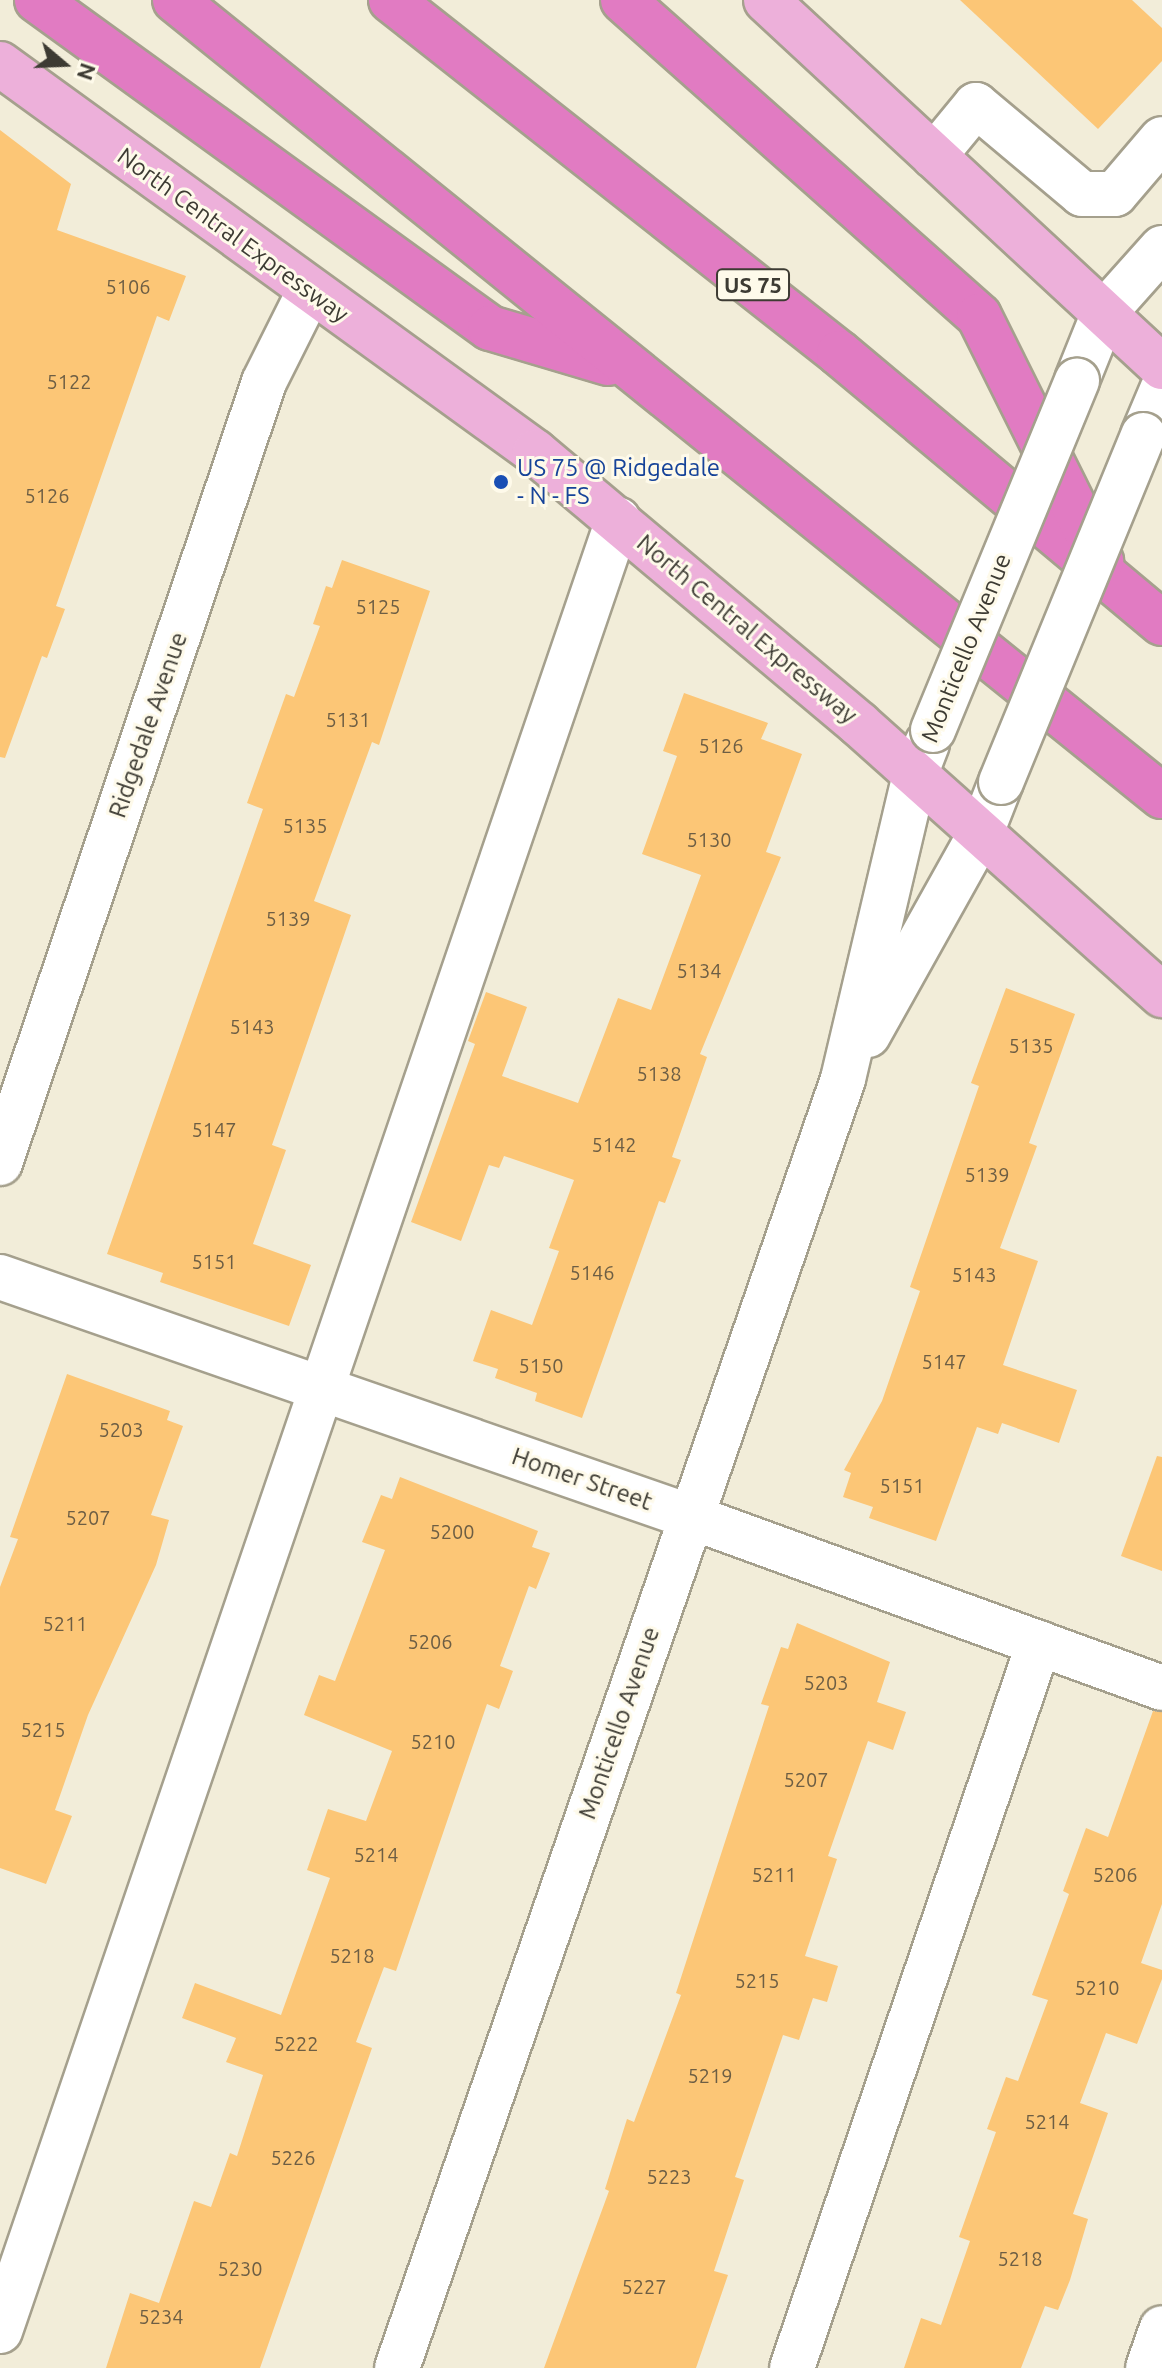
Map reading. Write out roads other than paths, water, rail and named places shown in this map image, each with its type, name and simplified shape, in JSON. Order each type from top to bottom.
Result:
[{"type":"highway","points":[[37,0],[490,328],[630,369]]},
{"type":"highway","points":[[175,0],[1162,796]]},
{"type":"highway","name":"US 75","points":[[391,0],[826,343],[1162,623]]},
{"type":"highway","points":[[623,0],[979,316],[1109,577]]},
{"type":"main road","points":[[766,0],[1162,367]]},
{"type":"main road","name":"North Central Expressway","points":[[0,64],[309,292],[535,452],[915,775],[1162,995]]},
{"type":"street","points":[[934,156],[976,105],[1082,194],[1115,194],[1162,139]]},
{"type":"street","name":"Monticello Avenue","points":[[397,2368],[843,1079],[915,775],[1104,313],[1162,248]]},
{"type":"street","name":"Ridgedale Avenue","points":[[0,1163],[264,382],[309,292]]},
{"type":"street","name":"Monticello Avenue","points":[[843,1079],[981,833],[1162,390]]},
{"type":"street","points":[[0,2331],[318,1388],[618,520]]},
{"type":"street","name":"Homer Street","points":[[0,1277],[691,1517],[1162,1688]]},
{"type":"street","points":[[792,2368],[1039,1643]]},
{"type":"street","points":[[1148,2368],[1162,2328]]},
{"type":"place","name":"US 75 @ Ridgedale - N - FS","points":[[501,482]]}]
